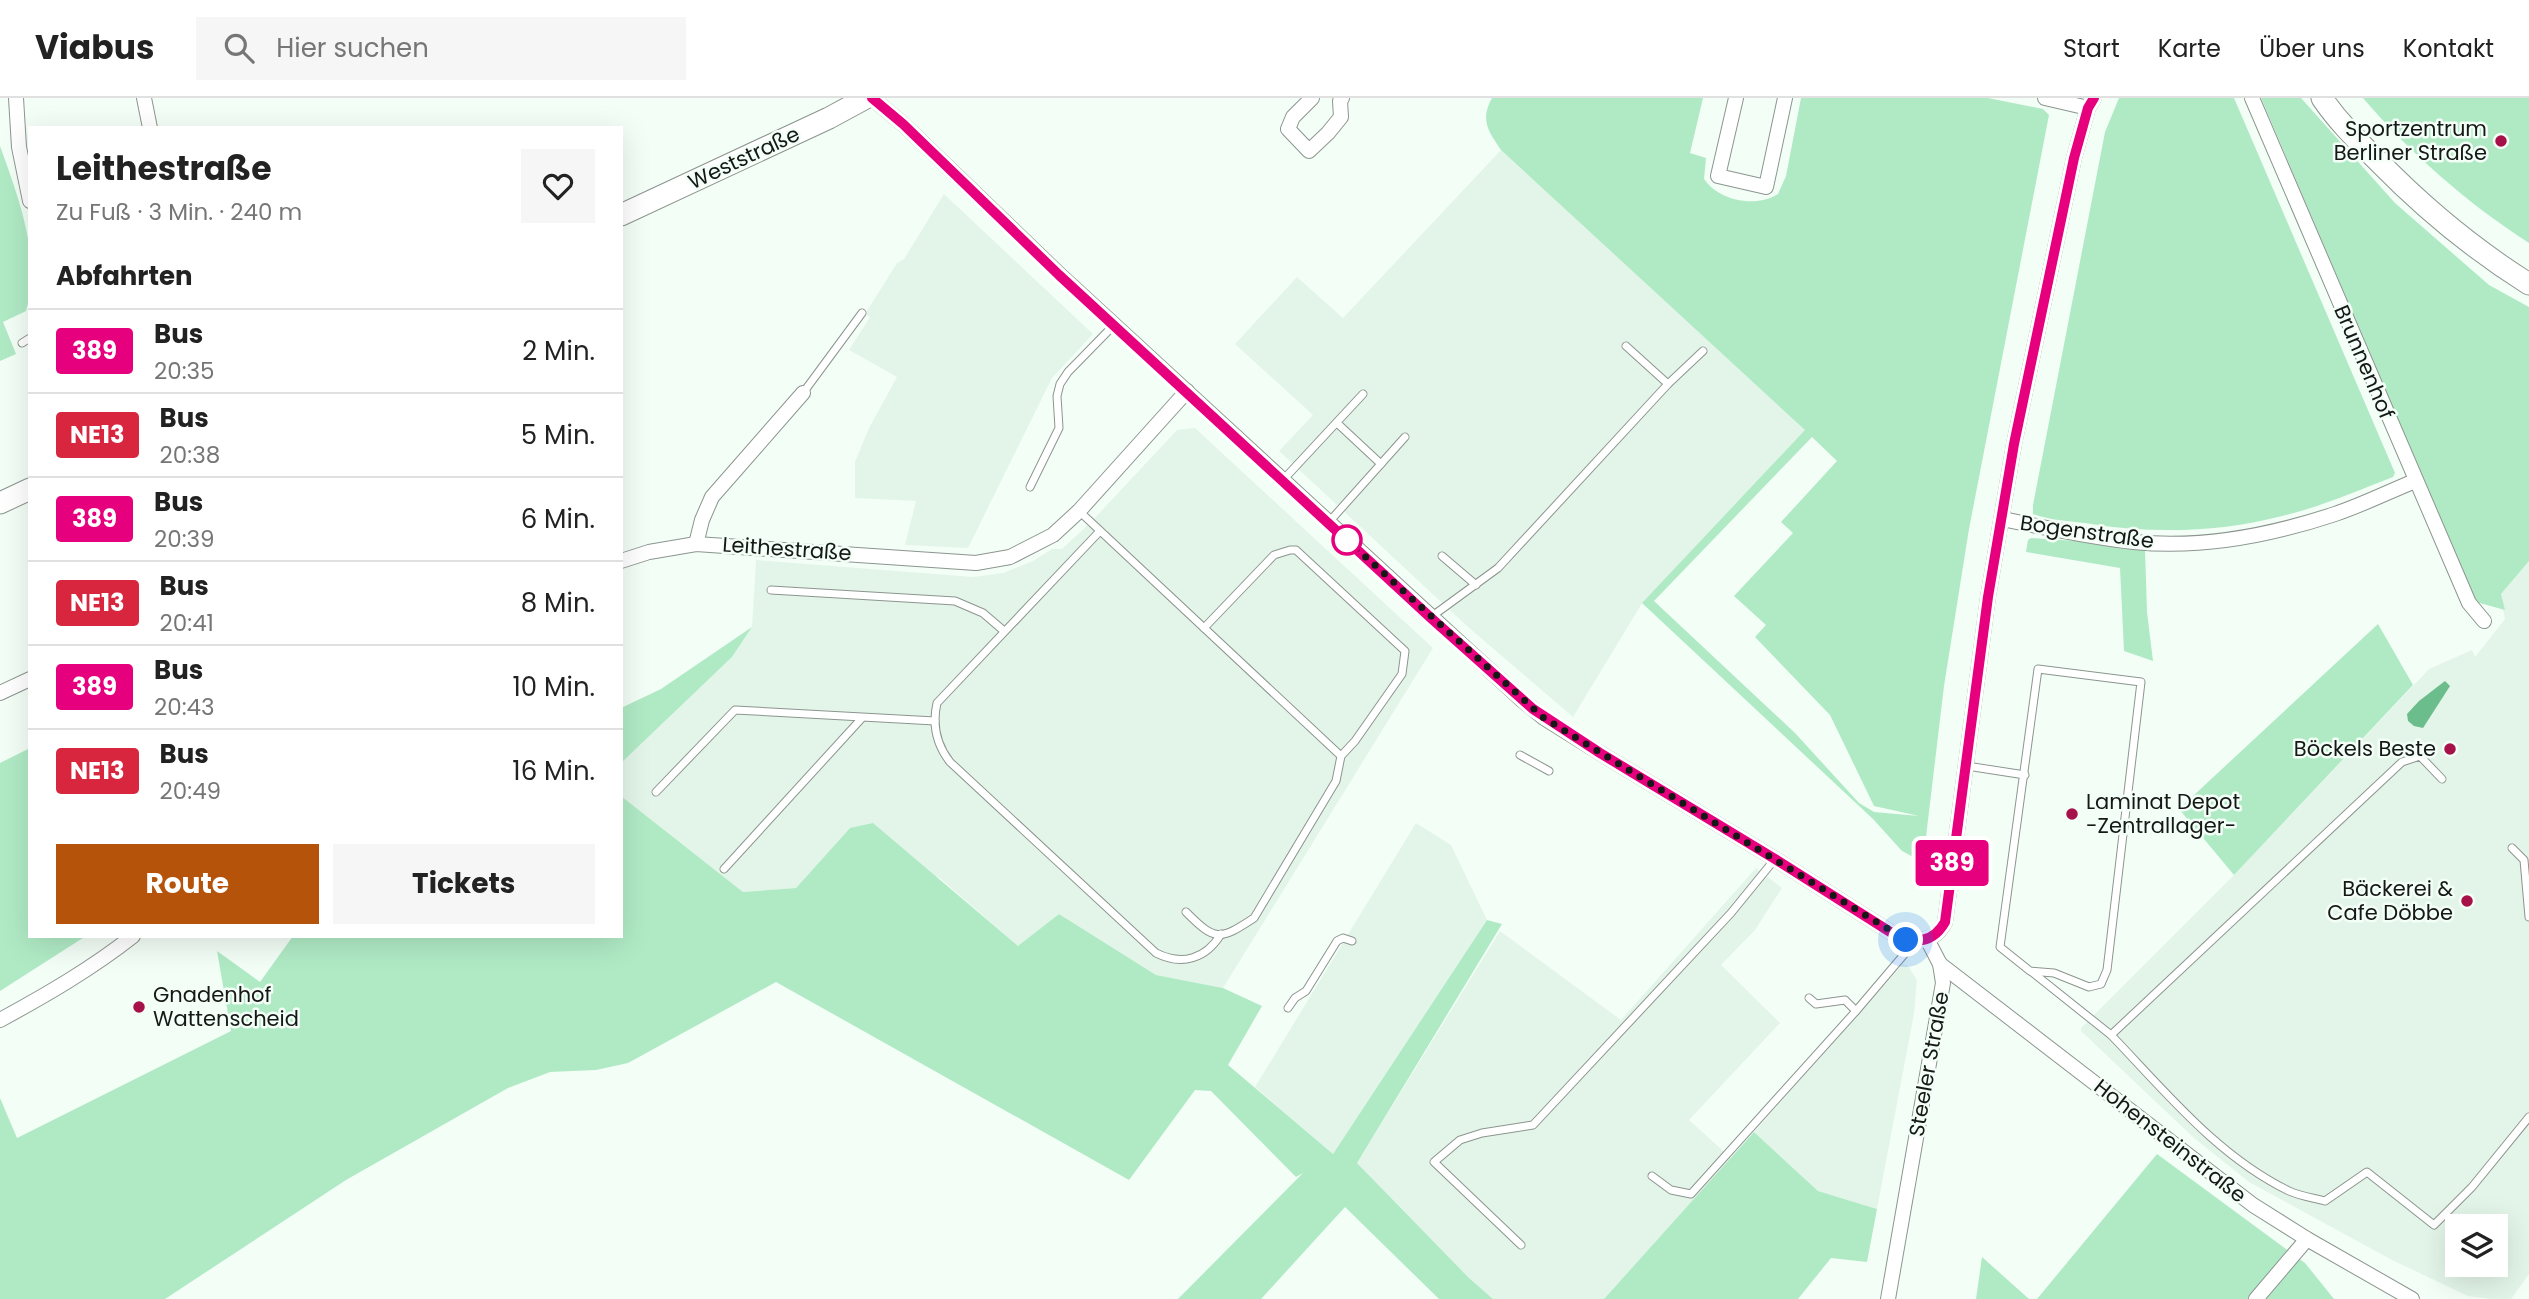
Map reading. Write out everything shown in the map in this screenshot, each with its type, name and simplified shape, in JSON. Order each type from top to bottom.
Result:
[{"type":"street","points":[[16,98],[19,147],[28,191]]},
{"type":"street","points":[[144,98],[150,126]]},
{"type":"street","name":"Weststraße","points":[[623,214],[866,98]]},
{"type":"street","points":[[872,98],[903,124],[1059,275],[1431,618],[1544,718],[1895,935],[1909,941],[1927,939],[1936,934],[1945,922],[1988,597],[2014,444],[2068,185],[2091,103],[2045,98]]},
{"type":"street","points":[[1312,98],[1293,117],[1287,129],[1309,151],[1341,117],[1337,99]]},
{"type":"street","points":[[1736,98],[1718,176],[1766,187],[1785,98]]},
{"type":"street","name":"Brunnenhof","points":[[2252,98],[2414,481],[2469,603],[2484,621]]},
{"type":"street","points":[[2322,98],[2335,117],[2419,203],[2459,237],[2529,284]]},
{"type":"street","name":"Leithestraße","points":[[623,560],[649,552],[696,544],[976,564],[1010,557],[1053,535],[1187,391]]},
{"type":"street","name":"Leithestraße","points":[[696,544],[712,497],[803,393]]},
{"type":"street","name":"Bogenstraße","points":[[2002,519],[2068,533],[2136,542],[2204,542],[2303,523],[2337,513],[2414,481]]},
{"type":"street","points":[[0,503],[28,490]]},
{"type":"street","points":[[0,693],[28,680]]},
{"type":"street","points":[[0,1020],[59,987],[130,938]]},
{"type":"street","name":"Steeler Straße","points":[[1888,1299],[1943,983],[1940,964],[1927,939]]},
{"type":"street","name":"Hohensteinstraße","points":[[1940,964],[2253,1205],[2306,1239],[2412,1299]]},
{"type":"street","points":[[2256,1299],[2306,1239]]},
{"type":"lane","points":[[803,393],[862,313]]},
{"type":"lane","points":[[1030,487],[1059,428],[1057,396],[1060,384],[1068,372],[1115,324]]},
{"type":"lane","points":[[1626,346],[1668,384]]},
{"type":"lane","points":[[1431,618],[1498,568],[1668,384],[1703,351]]},
{"type":"lane","points":[[1283,480],[1363,394]]},
{"type":"lane","points":[[1337,422],[1381,464]]},
{"type":"lane","points":[[1329,523],[1405,437]]},
{"type":"lane","points":[[1079,510],[1341,756]]},
{"type":"lane","points":[[1100,531],[937,704],[935,722],[938,741],[950,762],[1156,953],[1181,961],[1192,959],[1213,947],[1221,934]]},
{"type":"lane","points":[[1186,912],[1206,932],[1221,934],[1236,930],[1254,918],[1336,781],[1341,756],[1355,741],[1402,674],[1405,652],[1296,550],[1274,555],[1204,628]]},
{"type":"lane","points":[[1442,556],[1476,584]]},
{"type":"lane","points":[[771,590],[955,601],[983,613],[1004,631]]},
{"type":"lane","points":[[2030,971],[2054,973],[2089,987],[2101,984],[2107,970],[2141,682],[2038,669],[2000,947],[2030,971],[2111,1035],[2200,1129],[2241,1162],[2290,1192],[2325,1200],[2367,1172],[2434,1225],[2472,1187],[2529,1117]]},
{"type":"lane","points":[[656,792],[735,710],[935,722]]},
{"type":"lane","points":[[724,869],[862,718]]},
{"type":"lane","points":[[1520,755],[1549,771]]},
{"type":"lane","points":[[2111,1035],[2402,762],[2420,756],[2442,779]]},
{"type":"lane","points":[[1967,766],[2025,775]]},
{"type":"lane","points":[[2512,848],[2524,860],[2529,916]]},
{"type":"lane","points":[[1521,1244],[1434,1162],[1460,1140],[1482,1133],[1533,1125],[1731,913],[1775,859]]},
{"type":"lane","points":[[1288,1008],[1295,998],[1306,991],[1337,941],[1343,938],[1352,941]]},
{"type":"lane","points":[[1652,1176],[1671,1190],[1691,1194],[1856,1012],[1907,951],[1909,941]]},
{"type":"lane","points":[[1809,998],[1816,1004],[1845,1000],[1856,1012]]},
{"type":"shaded area","points":[[1492,98],[1703,98],[1690,153],[1706,158],[1704,179],[1711,187],[1728,197],[1749,201],[1759,201],[1778,194],[1786,176],[1801,98],[1988,98],[2043,109],[2049,115],[1969,529],[1944,686],[1923,862],[1902,851],[1873,819],[1642,603],[1805,430],[1501,150],[1487,125],[1488,106]],"holes":[[[1812,437],[1837,461],[1781,522],[1793,533],[1734,596],[1766,625],[1755,637],[1830,715],[1874,806],[1919,816],[1874,812],[1859,803],[1795,733],[1654,601]]]},
{"type":"shaded area","points":[[2119,98],[2234,98],[2395,473],[2393,477],[2296,512],[2211,528],[2139,529],[2033,514],[2105,132]]},
{"type":"shaded area","points":[[2261,98],[2301,98],[2395,203],[2489,285],[2529,307],[2529,561],[2501,594],[2505,610],[2476,602]]},
{"type":"shaded area","points":[[2363,98],[2529,98],[2529,243],[2484,212],[2441,176],[2400,138]]},
{"type":"shaded area","points":[[0,146],[28,238],[28,301],[26,311],[3,322],[16,354],[0,361]]},
{"type":"shaded area","points":[[1501,150],[1806,430],[1641,605],[1573,717],[1468,627],[1279,451],[1313,415],[1235,344],[1297,277],[1343,318]]},
{"type":"shaded area","points":[[944,194],[1093,334],[1052,378],[968,548],[905,545],[916,501],[855,498],[855,462],[869,428],[897,377],[849,350],[870,317],[865,314],[897,263],[904,259]]},
{"type":"shaded area","points":[[1195,428],[1433,648],[1223,988],[1156,975],[1059,914],[1019,947],[941,879],[850,828],[796,888],[743,892],[623,798],[623,761],[732,657],[752,627],[756,560],[973,577],[1003,573],[1033,561],[1052,549],[1062,549],[1177,430]]},
{"type":"shaded area","points":[[2031,538],[2145,550],[2147,612],[2153,661],[2124,651],[2120,568],[2026,552],[2028,540]]},
{"type":"shaded area","points":[[2529,561],[2529,1274],[2511,1299],[2492,1299],[2468,1296],[2392,1260],[2249,1182],[2194,1138],[2081,1031],[2081,1028],[2234,875],[2429,669],[2472,650],[2475,657],[2505,619],[2500,595]]},
{"type":"shaded area","points":[[2378,624],[2413,685],[2234,875],[2179,809]]},
{"type":"shaded area","points":[[752,627],[732,657],[623,761],[623,707],[661,689]]},
{"type":"shaded area","points":[[2445,681],[2450,686],[2423,728],[2414,726],[2408,721],[2407,714]]},
{"type":"shaded area","points":[[28,749],[28,938],[83,938],[0,991],[0,763]]},
{"type":"shaded area","points":[[623,798],[743,892],[796,888],[850,828],[873,823],[1018,946],[1059,914],[1156,975],[1223,988],[1262,1006],[1228,1065],[1333,1154],[1487,920],[1502,924],[1357,1163],[1469,1278],[1493,1299],[1439,1299],[1345,1207],[1261,1299],[1178,1299],[1303,1173],[1296,1177],[1211,1091],[1195,1090],[1129,1180],[776,982],[628,1063],[596,1070],[550,1072],[508,1088],[346,1180],[165,1299],[0,1299],[0,1098],[17,1138],[231,1031],[217,951],[260,982],[292,938],[623,938]]},
{"type":"shaded area","points":[[1416,823],[1451,845],[1487,920],[1333,1154],[1255,1087]]},
{"type":"shaded area","points":[[1756,868],[1782,888],[1755,930],[1721,965],[1780,1023],[1689,1120],[1731,1158],[1604,1299],[1493,1299],[1469,1278],[1357,1163],[1500,931],[1621,1020]]},
{"type":"shaded area","points":[[1903,964],[1908,966],[1917,980],[1914,1014],[1877,1209],[1818,1191],[1754,1132]]},
{"type":"shaded area","points":[[1754,1132],[1818,1191],[1877,1209],[1867,1262],[1831,1258],[1798,1299],[1604,1299]]},
{"type":"shaded area","points":[[2157,1154],[2305,1263],[2334,1299],[2037,1299]]},
{"type":"shaded area","points":[[1982,1257],[2029,1299],[1976,1299]]},
{"type":"bus line","name":"389","points":[[872,98],[903,124],[1059,275],[1431,618],[1544,718],[1895,935],[1916,942],[1931,937],[1945,922],[1988,597],[2014,444],[2074,158],[2088,108],[2094,98]]},
{"type":"place","name":"Sportzentrum Berliner Straße","points":[[2501,141]]},
{"type":"place","name":"Böckels Beste","points":[[2450,749]]},
{"type":"place","name":"Laminat Depot -Zentrallager-","points":[[2072,814]]},
{"type":"place","name":"Bäckerei & Cafe Döbbe","points":[[2467,901]]},
{"type":"place","name":"Gnadenhof Wattenscheid","points":[[139,1007]]},
{"type":"route","points":[[1347,540],[1544,718],[1906,940]]}]
